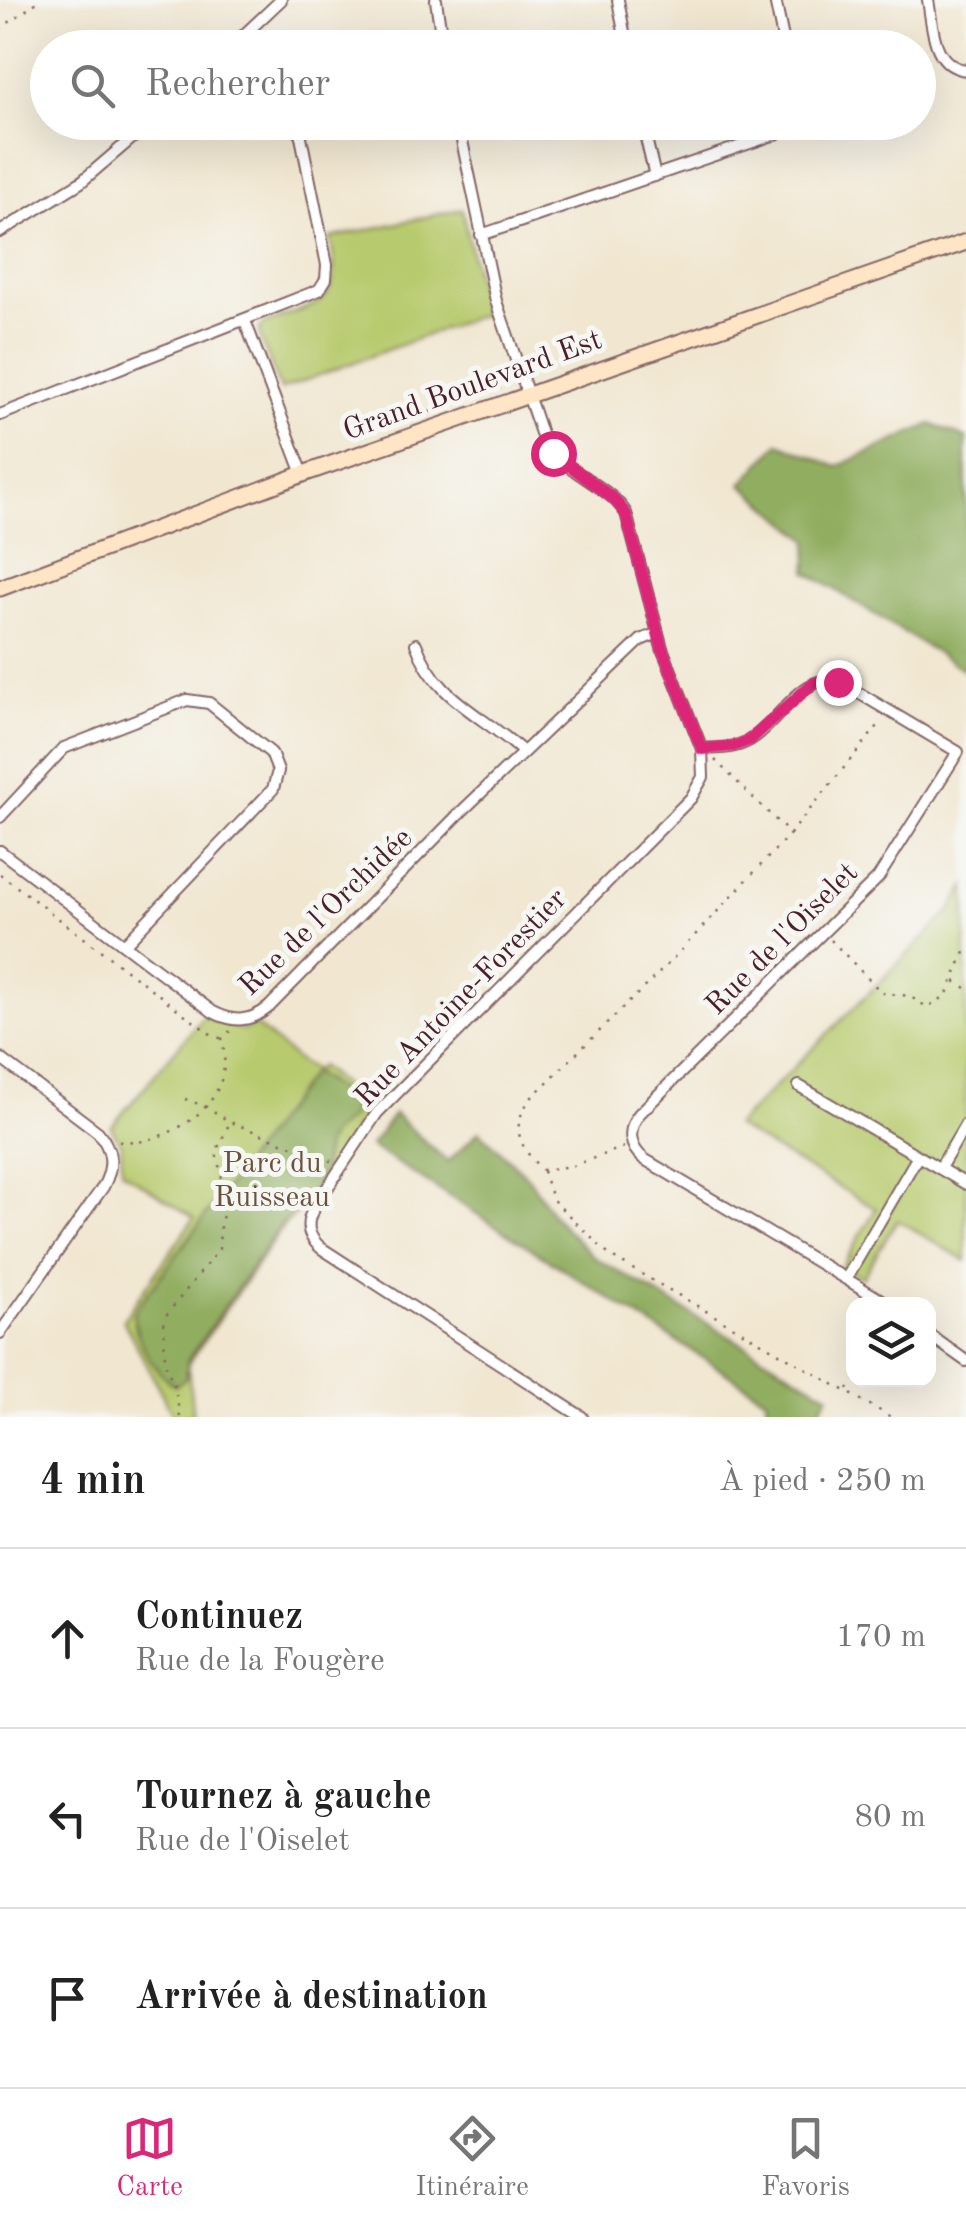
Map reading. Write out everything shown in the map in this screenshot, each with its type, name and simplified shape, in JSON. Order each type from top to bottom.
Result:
[{"type":"street","points":[[249,30],[280,0]]},
{"type":"street","points":[[436,0],[440,30]]},
{"type":"street","points":[[618,0],[624,30]]},
{"type":"street","points":[[775,0],[781,30]]},
{"type":"street","points":[[928,0],[935,30]]},
{"type":"street","points":[[936,34],[941,56],[951,66],[966,70]]},
{"type":"street","points":[[0,232],[81,182],[131,140]]},
{"type":"street","points":[[0,415],[315,293],[326,279],[327,266],[302,140]]},
{"type":"street","points":[[462,140],[499,314],[549,450],[614,499],[626,514],[658,634],[702,749]]},
{"type":"street","points":[[646,140],[655,176]]},
{"type":"street","points":[[481,234],[759,140]]},
{"type":"street","name":"Grand Boulevard Est","points":[[0,588],[303,474],[966,242]]},
{"type":"street","points":[[245,321],[303,474]]},
{"type":"street","name":"Rue de l'Orchidée","points":[[0,851],[218,1015],[234,1020],[256,1017],[522,752],[641,640],[658,634]]},
{"type":"street","points":[[416,644],[425,670],[440,687],[522,752]]},
{"type":"street","name":"Rue de l'Oiselet","points":[[632,1145],[632,1126],[639,1114],[889,864],[962,755],[842,683],[824,680],[808,687],[750,740],[702,749]]},
{"type":"street","points":[[0,817],[64,748],[188,700],[209,703],[271,753],[278,771],[273,789],[125,944]]},
{"type":"street","name":"Rue Antoine-Forestier","points":[[582,1417],[317,1245],[308,1230],[309,1217],[377,1112],[696,794],[704,772],[702,749]]},
{"type":"street","points":[[0,1058],[98,1132],[108,1146],[111,1162],[103,1188],[0,1334]]},
{"type":"street","points":[[799,1086],[966,1184]]},
{"type":"street","points":[[940,1168],[966,1124]]},
{"type":"street","points":[[632,1145],[644,1159],[876,1297]]},
{"type":"street","points":[[846,1279],[918,1156]]},
{"type":"street","points":[[936,1340],[966,1361]]},
{"type":"path","points":[[0,29],[40,0]]},
{"type":"path","name":"Grand Boulevard Est","points":[[378,432],[505,386]]},
{"type":"path","points":[[890,712],[790,834],[666,966],[524,1106],[518,1120],[520,1137],[542,1170],[552,1200],[610,1256],[892,1417]]},
{"type":"path","points":[[702,749],[790,834]]},
{"type":"path","points":[[0,874],[222,1039]]},
{"type":"path","points":[[824,932],[888,996],[909,996],[927,1007],[946,996],[966,950]]},
{"type":"path","points":[[954,980],[966,988]]},
{"type":"path","points":[[116,1142],[138,1142],[174,1131],[207,1106],[224,1074],[226,1056],[222,1039],[230,1028]]},
{"type":"path","points":[[185,1099],[207,1106],[230,1122],[342,1166]]},
{"type":"path","points":[[180,1417],[175,1388],[165,1364],[164,1318],[219,1249],[226,1200],[216,1152],[230,1122]]},
{"type":"path","points":[[542,1170],[572,1166],[632,1145]]},
{"type":"green space","points":[[462,209],[484,314],[280,390],[260,328],[314,305],[330,289],[334,277],[330,238]]},
{"type":"green space","points":[[931,424],[966,438],[966,671],[807,572],[809,540],[742,484],[779,443],[837,467]]},
{"type":"green space","points":[[966,886],[966,1261],[897,1220],[862,1278],[842,1266],[876,1209],[735,1126],[950,912]]},
{"type":"green space","points":[[204,1016],[243,1030],[255,1025],[303,1065],[315,1070],[320,1066],[369,1107],[303,1209],[284,1225],[188,1364],[193,1417],[174,1417],[123,1320],[194,1218],[122,1171],[121,1145],[111,1127]]},
{"type":"green space","name":"Parc du Ruisseau","points":[[312,1072],[341,1092],[354,1108],[350,1118],[332,1133],[320,1180],[307,1200],[284,1220],[188,1360],[186,1378],[175,1386],[147,1354],[133,1313]]},
{"type":"green space","points":[[394,1114],[448,1162],[479,1131],[529,1178],[554,1217],[594,1257],[829,1395],[815,1417],[767,1417],[766,1398],[370,1146]]},
{"type":"route","points":[[553,453],[614,499],[626,514],[662,648],[702,749],[745,743],[812,684],[829,679],[838,682]]}]
